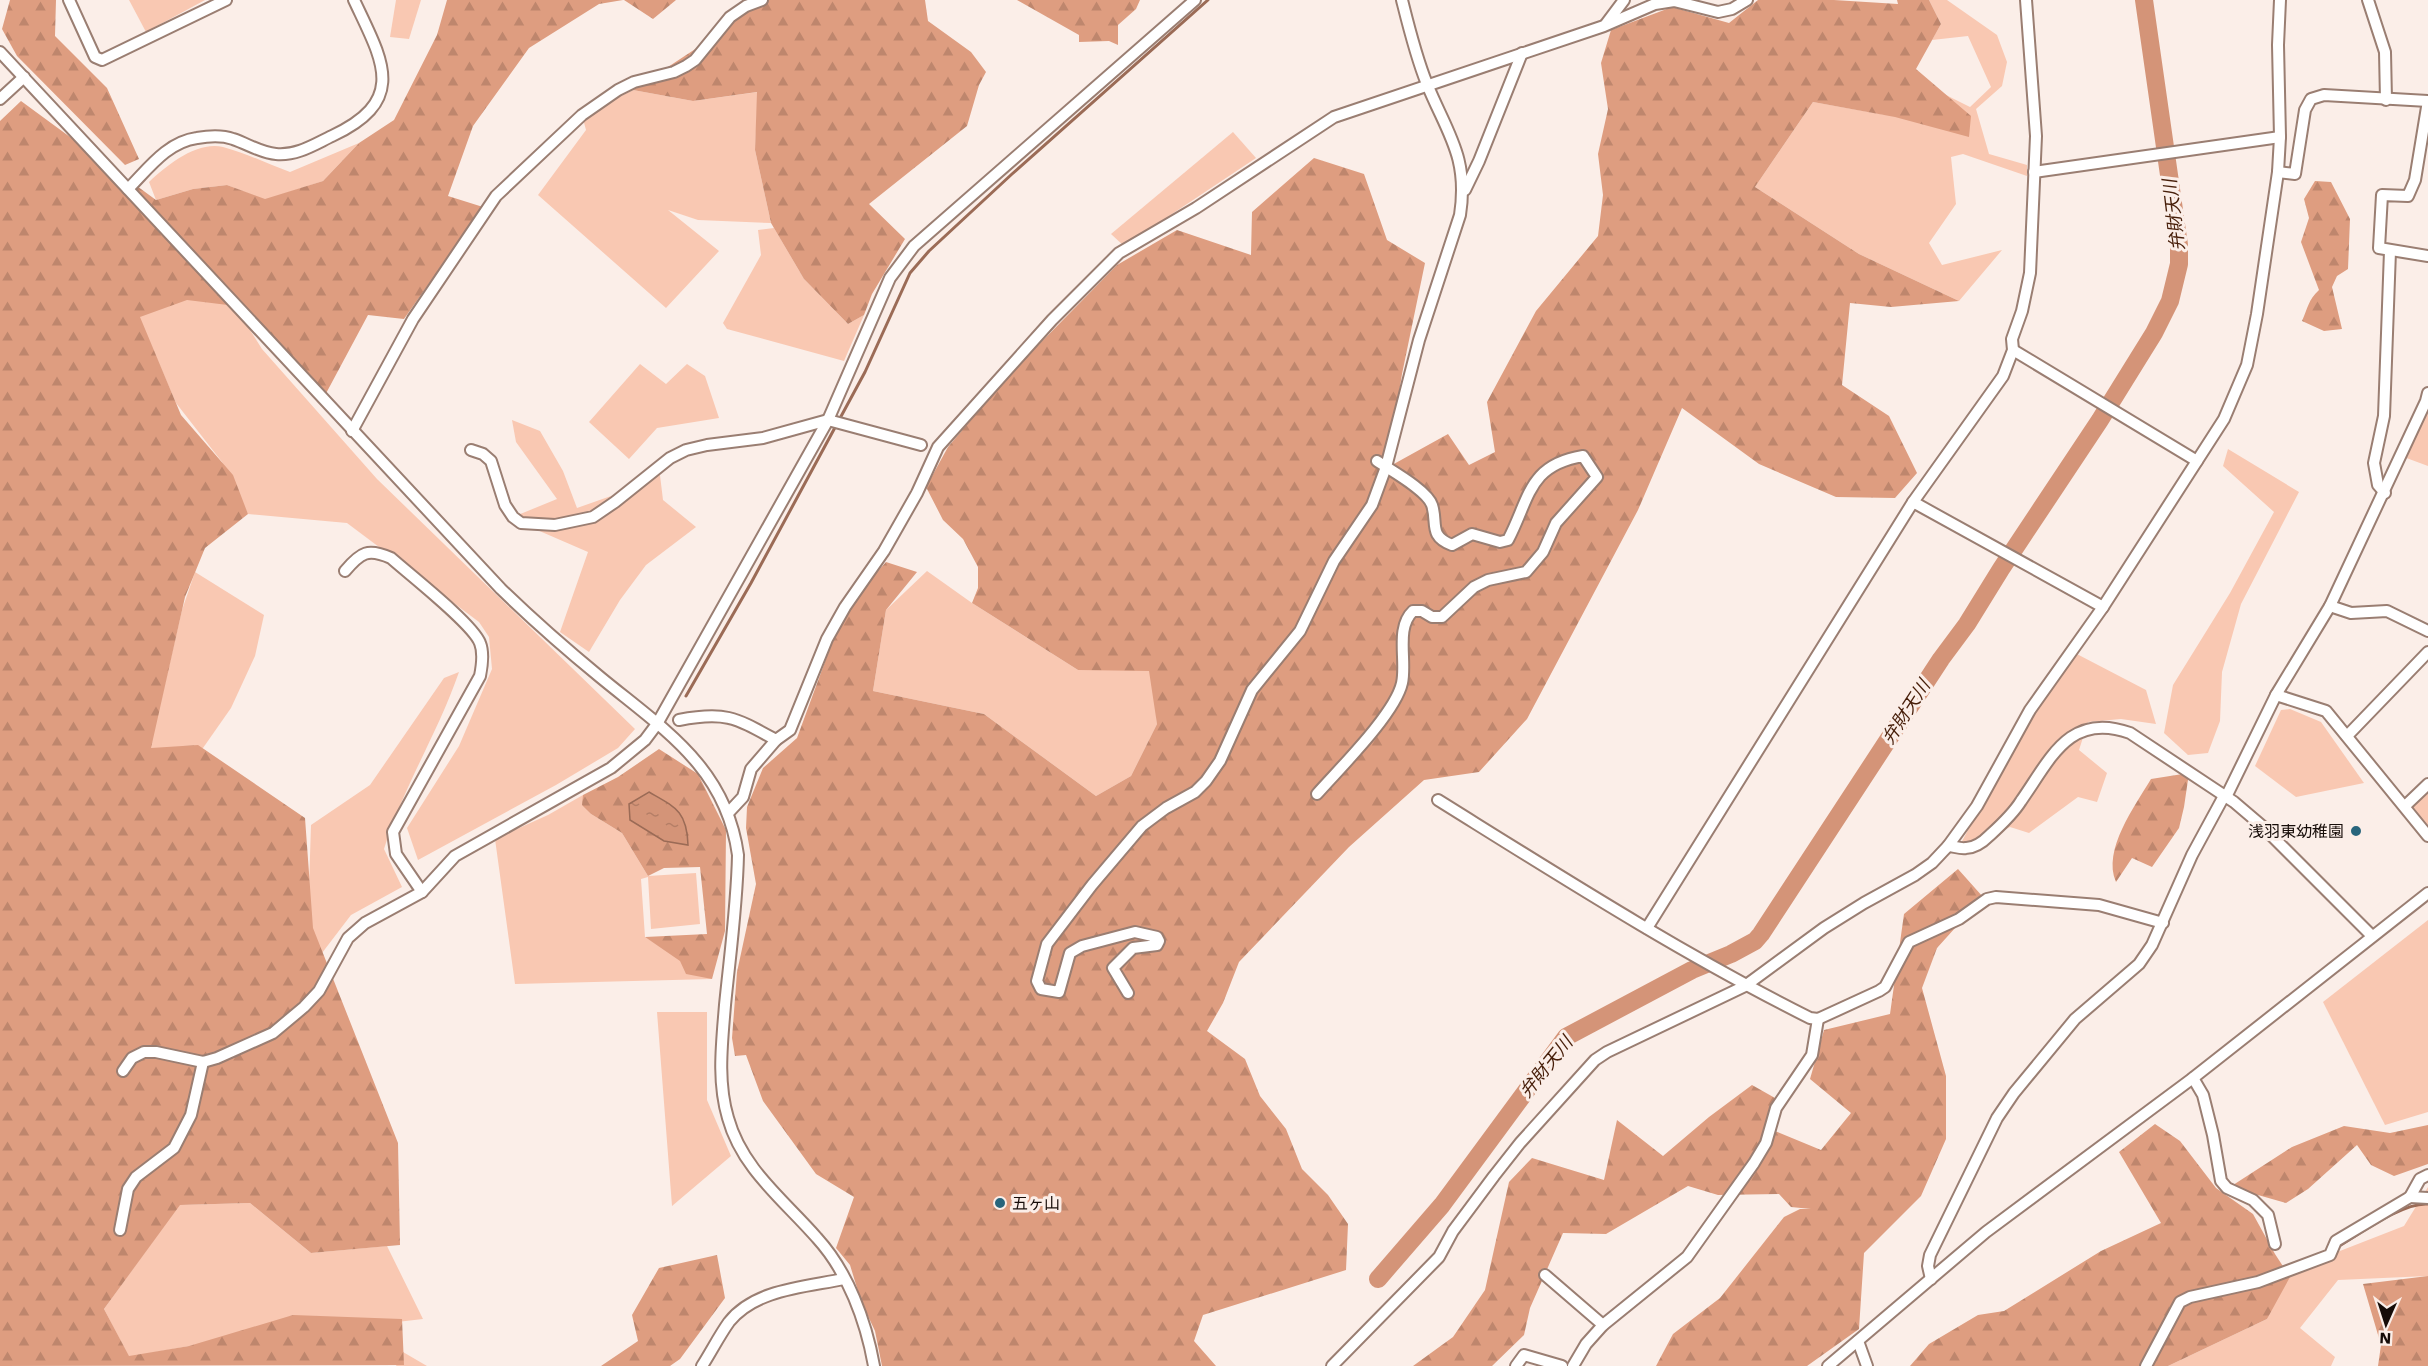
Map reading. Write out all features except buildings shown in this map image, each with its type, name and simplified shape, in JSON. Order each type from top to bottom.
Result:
[{"type":"street","points":[[69,0],[95,57],[102,60],[226,0]]},
{"type":"street","points":[[128,189],[161,155],[180,143],[195,138],[231,138],[266,152],[290,153],[320,142],[361,120],[376,101],[383,80],[381,57],[354,0]]},
{"type":"street","points":[[352,431],[413,320],[496,196],[582,115],[618,90],[634,82],[674,72],[687,66],[695,60],[730,16],[762,0]]},
{"type":"street","points":[[123,1071],[132,1058],[144,1052],[156,1052],[203,1062],[273,1033],[304,1008],[319,991],[348,938],[365,923],[422,892],[455,856],[611,768],[645,740],[657,724],[828,420],[890,278],[914,246],[1195,0]]},
{"type":"street","points":[[1128,993],[1113,968],[1133,948],[1157,945],[1159,941],[1157,937],[1135,932],[1082,946],[1070,953],[1059,992],[1041,989],[1037,981],[1047,944],[1092,885],[1142,826],[1166,807],[1195,792],[1206,782],[1220,760],[1252,690],[1300,631],[1334,561],[1372,505],[1386,467],[1419,340],[1460,214],[1464,193],[1458,151],[1427,84],[1402,0]]},
{"type":"street","points":[[1604,26],[1624,0]]},
{"type":"street","points":[[729,812],[742,797],[751,768],[776,740],[790,730],[827,639],[845,607],[890,541],[917,493],[938,447],[1052,320],[1119,253],[1196,208],[1334,117],[1604,26],[1655,4],[1674,2],[1718,12],[1732,9],[1747,0]]},
{"type":"street","points":[[1647,928],[1913,502],[2003,376],[2013,350],[2012,339],[2028,288],[2036,136],[2026,0]]},
{"type":"street","points":[[1332,1366],[1439,1257],[1453,1231],[1501,1167],[1595,1060],[1607,1052],[1745,986],[1824,928],[1932,863],[1948,846],[1977,806],[2030,710],[2103,607],[2224,419],[2247,365],[2278,172],[2280,0]]},
{"type":"street","points":[[2368,0],[2385,52],[2386,100]]},
{"type":"street","points":[[0,52],[508,597],[547,633],[682,745],[713,782],[735,829],[738,855],[720,1068],[727,1118],[744,1156],[758,1176],[819,1239],[844,1279],[862,1317],[874,1366]]},
{"type":"street","points":[[1464,193],[1522,53]]},
{"type":"street","points":[[0,99],[24,77]]},
{"type":"street","points":[[2278,172],[2295,174],[2305,110],[2312,99],[2324,95],[2428,101],[2415,180],[2408,196],[2382,195],[2379,248],[2428,256]]},
{"type":"street","points":[[2034,172],[2280,137]]},
{"type":"street","points":[[2385,494],[2378,485],[2374,464],[2384,416],[2390,250]]},
{"type":"street","points":[[2013,350],[2196,461]]},
{"type":"street","points":[[1931,1279],[1928,1266],[1930,1255],[1997,1118],[2044,1053],[2075,1019],[2139,964],[2163,923],[2192,855],[2276,695],[2330,606],[2428,399]]},
{"type":"street","points":[[471,450],[483,454],[491,461],[505,505],[513,517],[520,523],[555,525],[592,517],[615,502],[670,458],[686,450],[711,444],[764,438],[828,420],[921,445]]},
{"type":"street","points":[[1317,794],[1371,733],[1402,684],[1407,617],[1413,611],[1422,611],[1432,617],[1442,617],[1474,587],[1488,580],[1526,572],[1543,552],[1556,523],[1597,477],[1583,456],[1553,465],[1535,481],[1508,540],[1500,542],[1472,534],[1452,545],[1438,536],[1433,524],[1432,504],[1420,490],[1377,461]]},
{"type":"street","points":[[1913,502],[2103,607]]},
{"type":"street","points":[[345,571],[354,560],[366,552],[375,551],[391,558],[469,628],[480,643],[482,660],[480,676],[393,832],[396,854],[422,892]]},
{"type":"street","points":[[2330,606],[2351,613],[2387,611],[2428,631]]},
{"type":"street","points":[[2347,736],[2428,652]]},
{"type":"street","points":[[2276,695],[2326,711],[2428,836]]},
{"type":"street","points":[[679,720],[700,716],[723,716],[744,722],[776,740]]},
{"type":"street","points":[[1948,846],[1966,848],[1985,839],[2020,803],[2059,746],[2067,739],[2091,729],[2115,728],[2130,733],[2225,796],[2261,825],[2371,936]]},
{"type":"street","points":[[2405,806],[2428,784]]},
{"type":"street","points":[[1438,800],[1745,986],[1810,1018],[1818,1019],[1885,987],[1909,942],[1959,919],[1987,899],[1996,897],[2099,905],[2163,923]]},
{"type":"street","points":[[1827,1366],[1986,1232],[2193,1078],[2428,893]]},
{"type":"street","points":[[1573,1366],[1586,1344],[1603,1325],[1687,1257],[1754,1163],[1767,1143],[1776,1108],[1812,1055],[1818,1019]]},
{"type":"street","points":[[120,1230],[128,1189],[136,1177],[174,1148],[191,1115],[203,1062]]},
{"type":"street","points":[[2193,1078],[2203,1095],[2221,1181],[2227,1188],[2253,1200],[2268,1215],[2275,1244]]},
{"type":"street","points":[[2146,1366],[2181,1302],[2190,1297],[2258,1282],[2330,1255],[2336,1241],[2410,1197],[2420,1179],[2428,1175]]},
{"type":"street","points":[[2410,1197],[2428,1198]]},
{"type":"street","points":[[1545,1275],[1603,1325]]},
{"type":"street","points":[[702,1366],[730,1321],[747,1305],[765,1296],[844,1279]]},
{"type":"street","points":[[1858,1341],[1867,1366]]},
{"type":"street","points":[[1516,1366],[1524,1355],[1562,1366]]},
{"type":"shaded area","points":[[129,0],[205,0],[146,32]]},
{"type":"shaded area","points":[[396,0],[421,0],[409,39],[390,37]]},
{"type":"shaded area","points":[[1929,0],[1947,0],[1997,35],[2007,62],[2002,86],[1976,109],[1989,154],[2027,165],[2027,176],[1963,154],[1951,157],[1956,204],[1929,243],[1942,265],[2002,250],[1959,301],[1859,254],[1755,187],[1813,102],[1886,115],[1900,72],[1970,107],[1991,87],[1968,36],[1932,40],[1941,24]]},
{"type":"shaded area","points":[[633,90],[693,101],[758,92],[755,150],[771,223],[698,220],[668,210],[719,251],[666,308],[538,195],[586,130],[582,115]]},
{"type":"shaded area","points":[[1233,132],[1256,158],[1124,246],[1111,234]]},
{"type":"shaded area","points":[[359,143],[323,181],[265,200],[227,185],[193,189],[156,200],[149,182],[183,156],[213,146],[249,155],[290,172]]},
{"type":"shaded area","points":[[774,228],[804,279],[848,324],[864,315],[844,361],[727,329],[723,323],[761,255],[758,230]]},
{"type":"shaded area","points":[[180,294],[231,300],[262,349],[377,479],[635,729],[618,748],[556,785],[418,860],[407,828],[459,746],[492,669],[489,637],[479,622],[347,523],[248,514],[222,462],[176,403],[139,317]]},
{"type":"shaded area","points":[[640,364],[666,384],[687,364],[705,376],[719,418],[657,428],[629,459],[589,422]]},
{"type":"shaded area","points":[[2428,402],[2428,466],[2401,456]]},
{"type":"shaded area","points":[[512,420],[540,431],[563,471],[577,508],[628,490],[659,467],[663,500],[696,527],[646,565],[620,600],[589,652],[560,632],[588,552],[521,523],[513,517],[557,499],[516,442]]},
{"type":"shaded area","points":[[2228,449],[2299,492],[2241,604],[2222,672],[2220,721],[2208,753],[2188,755],[2164,733],[2173,685],[2230,593],[2274,512],[2223,466]]},
{"type":"shaded area","points":[[927,571],[972,603],[1078,670],[1154,666],[1157,724],[1131,776],[1096,796],[984,714],[873,691],[886,610]]},
{"type":"shaded area","points":[[195,572],[264,615],[255,656],[231,708],[203,748],[150,748],[182,610]]},
{"type":"shaded area","points":[[2073,652],[2146,690],[2156,724],[2121,719],[2088,722],[2079,750],[2107,773],[2097,802],[2078,797],[2029,833],[2010,827],[1974,846],[1959,847],[2035,703]]},
{"type":"shaded area","points":[[459,672],[451,695],[401,804],[384,849],[402,887],[351,915],[322,953],[308,918],[311,825],[370,785],[444,678]]},
{"type":"shaded area","points":[[2290,709],[2321,722],[2364,783],[2296,797],[2255,766],[2281,710]]},
{"type":"shaded area","points":[[2428,790],[2428,827],[2412,807]]},
{"type":"shaded area","points":[[583,795],[583,805],[591,814],[622,833],[648,876],[696,873],[700,924],[651,929],[648,877],[641,879],[645,937],[712,979],[515,984],[495,839],[548,815]]},
{"type":"shaded area","points":[[2428,920],[2428,1112],[2385,1125],[2323,1002]]},
{"type":"shaded area","points":[[657,1012],[707,1012],[707,1100],[731,1156],[672,1206]]},
{"type":"shaded area","points":[[2428,1187],[2428,1276],[2338,1280],[2300,1328],[2335,1357],[2331,1366],[2168,1366],[2267,1319],[2286,1272],[2404,1226]]},
{"type":"shaded area","points":[[250,1203],[311,1253],[387,1246],[423,1319],[189,1346],[129,1357],[104,1309],[179,1205]]},
{"type":"shaded area","points":[[403,1352],[427,1366],[396,1366]]},
{"type":"green space","points":[[10,0],[56,0],[55,36],[107,88],[139,159],[125,165],[17,56],[2,29]]},
{"type":"green space","points":[[447,0],[623,0],[599,4],[529,48],[473,126],[448,196],[483,207],[404,319],[368,315],[323,399],[244,307],[187,300],[140,317],[181,415],[233,475],[248,514],[205,548],[185,597],[151,748],[198,745],[305,818],[313,928],[398,1143],[400,1245],[311,1253],[250,1203],[180,1205],[104,1309],[129,1356],[189,1346],[293,1315],[402,1319],[404,1365],[0,1366],[0,121],[21,101],[156,200],[193,189],[227,185],[265,199],[323,181],[359,143],[394,120],[437,35]]},
{"type":"green space","points":[[624,0],[676,0],[653,19]]},
{"type":"green space","points":[[751,0],[925,0],[928,21],[971,52],[986,72],[979,85],[967,126],[869,204],[905,239],[872,294],[864,315],[848,324],[804,279],[771,223],[755,150],[757,92],[693,101],[633,90],[712,38]]},
{"type":"green space","points":[[1017,0],[1140,0],[1136,9],[1118,25],[1118,45],[1109,41],[1079,42],[1079,35]]},
{"type":"green space","points":[[1758,0],[1834,0],[1898,4],[1897,0],[1929,0],[1941,24],[1916,69],[1971,116],[1969,137],[1895,117],[1813,102],[1755,187],[1859,254],[1959,301],[1891,307],[1850,303],[1842,385],[1889,416],[1917,473],[1895,498],[1836,497],[1759,464],[1682,408],[1638,510],[1527,719],[1479,772],[1424,780],[1349,847],[1239,962],[1223,1003],[1207,1031],[1245,1059],[1260,1096],[1286,1129],[1302,1169],[1328,1195],[1348,1224],[1346,1270],[1203,1315],[1194,1341],[1216,1366],[882,1366],[875,1331],[861,1301],[850,1265],[836,1248],[854,1197],[816,1174],[763,1101],[746,1055],[735,1056],[732,1038],[737,972],[756,884],[746,828],[747,807],[763,768],[797,738],[845,607],[886,562],[917,572],[886,610],[873,691],[984,714],[1096,796],[1131,776],[1157,724],[1149,671],[1078,670],[972,603],[978,588],[978,567],[963,539],[943,520],[926,487],[948,447],[1008,376],[1117,265],[1177,230],[1251,255],[1252,212],[1314,158],[1364,174],[1387,240],[1425,263],[1402,374],[1388,463],[1392,465],[1448,434],[1469,465],[1495,452],[1487,402],[1536,311],[1598,236],[1603,195],[1598,154],[1608,109],[1601,63],[1611,30],[1672,7],[1729,23]]},
{"type":"green space","points":[[2315,181],[2331,182],[2350,219],[2348,269],[2337,276],[2332,287],[2342,329],[2324,331],[2302,321],[2310,301],[2319,290],[2301,242],[2309,218],[2304,199]]},
{"type":"green space","points":[[659,749],[698,774],[726,830],[725,931],[712,979],[686,974],[680,961],[645,937],[707,934],[700,867],[664,868],[648,876],[622,833],[591,814],[582,805],[583,795],[618,777]]},
{"type":"green space","points":[[2189,773],[2179,828],[2152,867],[2132,858],[2116,882],[2113,856],[2117,842],[2129,815],[2151,779]]},
{"type":"green space","points":[[1958,869],[1983,897],[1937,948],[1922,988],[1946,1076],[1946,1139],[1921,1196],[1864,1253],[1859,1329],[1807,1366],[1656,1366],[1673,1334],[1720,1298],[1784,1217],[1800,1209],[1811,1209],[1791,1207],[1779,1194],[1718,1195],[1688,1186],[1606,1234],[1563,1233],[1530,1308],[1524,1335],[1492,1366],[1413,1366],[1453,1337],[1485,1290],[1509,1182],[1532,1158],[1604,1180],[1617,1120],[1663,1156],[1709,1117],[1752,1085],[1775,1098],[1775,1131],[1821,1150],[1851,1113],[1810,1079],[1824,1030],[1890,1014],[1904,914]]},
{"type":"green space","points":[[2155,1124],[2180,1141],[2216,1188],[2253,1214],[2290,1277],[2267,1319],[2168,1366],[1910,1366],[1929,1344],[1978,1315],[2004,1311],[2101,1251],[2161,1223],[2119,1152]]},
{"type":"green space","points":[[2428,1125],[2428,1164],[2394,1176],[2371,1165],[2357,1145],[2308,1189],[2286,1203],[2230,1187],[2292,1147],[2344,1126],[2390,1133]]},
{"type":"green space","points":[[717,1255],[725,1298],[680,1359],[670,1366],[601,1366],[638,1341],[632,1315],[659,1268]]},
{"type":"green space","points":[[2428,1276],[2428,1366],[2378,1366],[2381,1345],[2363,1284]]},
{"type":"water","points":[[649,792],[678,811],[685,824],[688,845],[664,841],[630,820],[629,804]]},
{"type":"waterway","points":[[686,696],[751,583],[865,372],[910,273],[929,251],[1012,174],[1208,0]]},
{"type":"waterway","name":"弁財天川","points":[[1378,1279],[1442,1205],[1566,1037],[1692,970],[1731,954],[1755,941],[1761,934],[1941,659],[1967,624],[2154,333],[2170,301],[2179,264],[2179,245],[2144,0]]},
{"type":"waterway","points":[[2339,1246],[2395,1213],[2428,1204]]},
{"type":"place","name":"浅羽東幼稚園","points":[[2356,831]]},
{"type":"place","name":"五ヶ山","points":[[1000,1203]]}]
